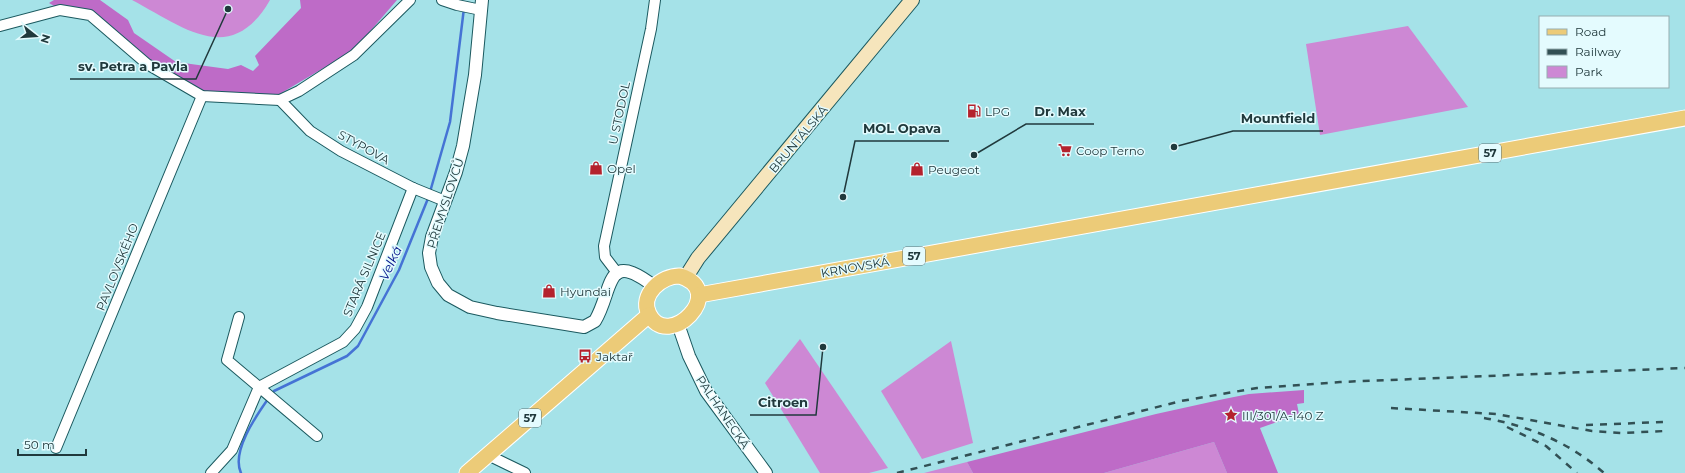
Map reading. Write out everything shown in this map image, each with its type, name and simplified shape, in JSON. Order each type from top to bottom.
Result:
[{"type":"main road","name":"BRUNTÁLSKÁ","points":[[686,277],[702,252],[912,0]]},
{"type":"main road","name":"KRNOVSKÁ","points":[[699,295],[1685,118]]},
{"type":"main road","points":[[670,277],[686,277],[694,284],[699,295],[696,307],[680,331],[671,326],[660,324],[649,315],[647,299],[655,287],[670,277]]},
{"type":"main road","name":"57","points":[[467,473],[649,315]]},
{"type":"street","points":[[0,26],[60,10],[90,15],[147,64],[202,96],[280,100],[299,91],[354,55],[410,0]]},
{"type":"street","points":[[442,0],[457,6],[478,6]]},
{"type":"street","name":"U STODOL","points":[[618,274],[605,257],[604,246],[651,29],[655,0]]},
{"type":"street","name":"PŘEMYSLOVCŮ","points":[[478,6],[475,75],[463,146],[441,200],[432,237],[429,254],[433,273],[442,288],[452,298],[466,305],[497,314],[586,327],[596,321],[609,283],[618,274]]},
{"type":"street","name":"PAVLOVSKÉHO","points":[[56,448],[202,96]]},
{"type":"street","name":"STYPOVA","points":[[280,100],[310,131],[341,151],[416,190],[441,200]]},
{"type":"street","name":"STARÁ SILNICE","points":[[265,391],[343,342],[355,329],[367,307],[416,190]]},
{"type":"street","points":[[618,274],[624,272],[635,273],[655,287]]},
{"type":"street","points":[[239,318],[227,360],[317,436]]},
{"type":"street","name":"PALHANECKÁ","points":[[680,331],[693,366],[706,391],[766,473]]},
{"type":"street","points":[[211,473],[232,450],[265,391]]},
{"type":"street","points":[[488,455],[525,473]]},
{"type":"green space","points":[[132,0],[270,0],[255,21],[239,32],[223,37],[206,36],[188,30]]},
{"type":"green space","points":[[1408,26],[1468,107],[1320,135],[1306,44]]},
{"type":"green space","points":[[800,339],[888,468],[869,473],[820,473],[765,383]]},
{"type":"green space","points":[[951,341],[973,443],[922,459],[881,391]]},
{"type":"green space","points":[[1214,442],[1227,473],[1104,473]]},
{"type":"green space","points":[[967,462],[973,473],[924,473]]},
{"type":"shaded area","points":[[54,0],[100,0],[128,20],[134,33],[176,62],[228,69],[241,65],[253,71],[259,65],[255,56],[301,8],[300,0],[397,0],[354,50],[278,95],[205,93],[149,63],[96,13],[56,7],[49,3]]},
{"type":"shaded area","points":[[1304,390],[1304,403],[1297,404],[1299,414],[1260,428],[1278,473],[1227,473],[1214,442],[1104,473],[973,473],[967,462],[1156,414],[1224,399],[1249,394]]},
{"type":"waterway","name":"Velká","points":[[430,192],[450,122],[464,8]]},
{"type":"waterway","name":"Velká","points":[[271,395],[274,391],[347,356],[358,346],[399,270],[429,196]]},
{"type":"waterway","name":"Velká","points":[[241,473],[239,455],[246,434],[268,399]]},
{"type":"railway","points":[[897,473],[1181,401],[1257,388],[1340,382],[1685,368]]},
{"type":"railway","points":[[1391,408],[1496,414],[1592,431],[1621,433],[1665,431]]},
{"type":"railway","points":[[1484,418],[1501,421],[1548,437],[1577,452],[1604,473]]},
{"type":"railway","points":[[1586,425],[1664,422]]},
{"type":"railway","points":[[1507,427],[1546,446],[1577,473]]},
{"type":"place","name":"sv. Petra a Pavla","points":[[228,9]]},
{"type":"place","name":"LPG","points":[[974,111]]},
{"type":"place","name":"Mountfield","points":[[1174,147]]},
{"type":"place","name":"Coop Terno","points":[[1065,150]]},
{"type":"place","name":"Dr. Max","points":[[974,155]]},
{"type":"place","name":"Opel","points":[[596,168]]},
{"type":"place","name":"Peugeot","points":[[917,169]]},
{"type":"place","name":"MOL Opava","points":[[843,197]]},
{"type":"place","name":"Hyundai","points":[[549,291]]},
{"type":"place","name":"Citroen","points":[[823,347]]},
{"type":"place","name":"Jaktař","points":[[585,356]]},
{"type":"place","name":"III/301/A-140 Z","points":[[1231,415]]}]
